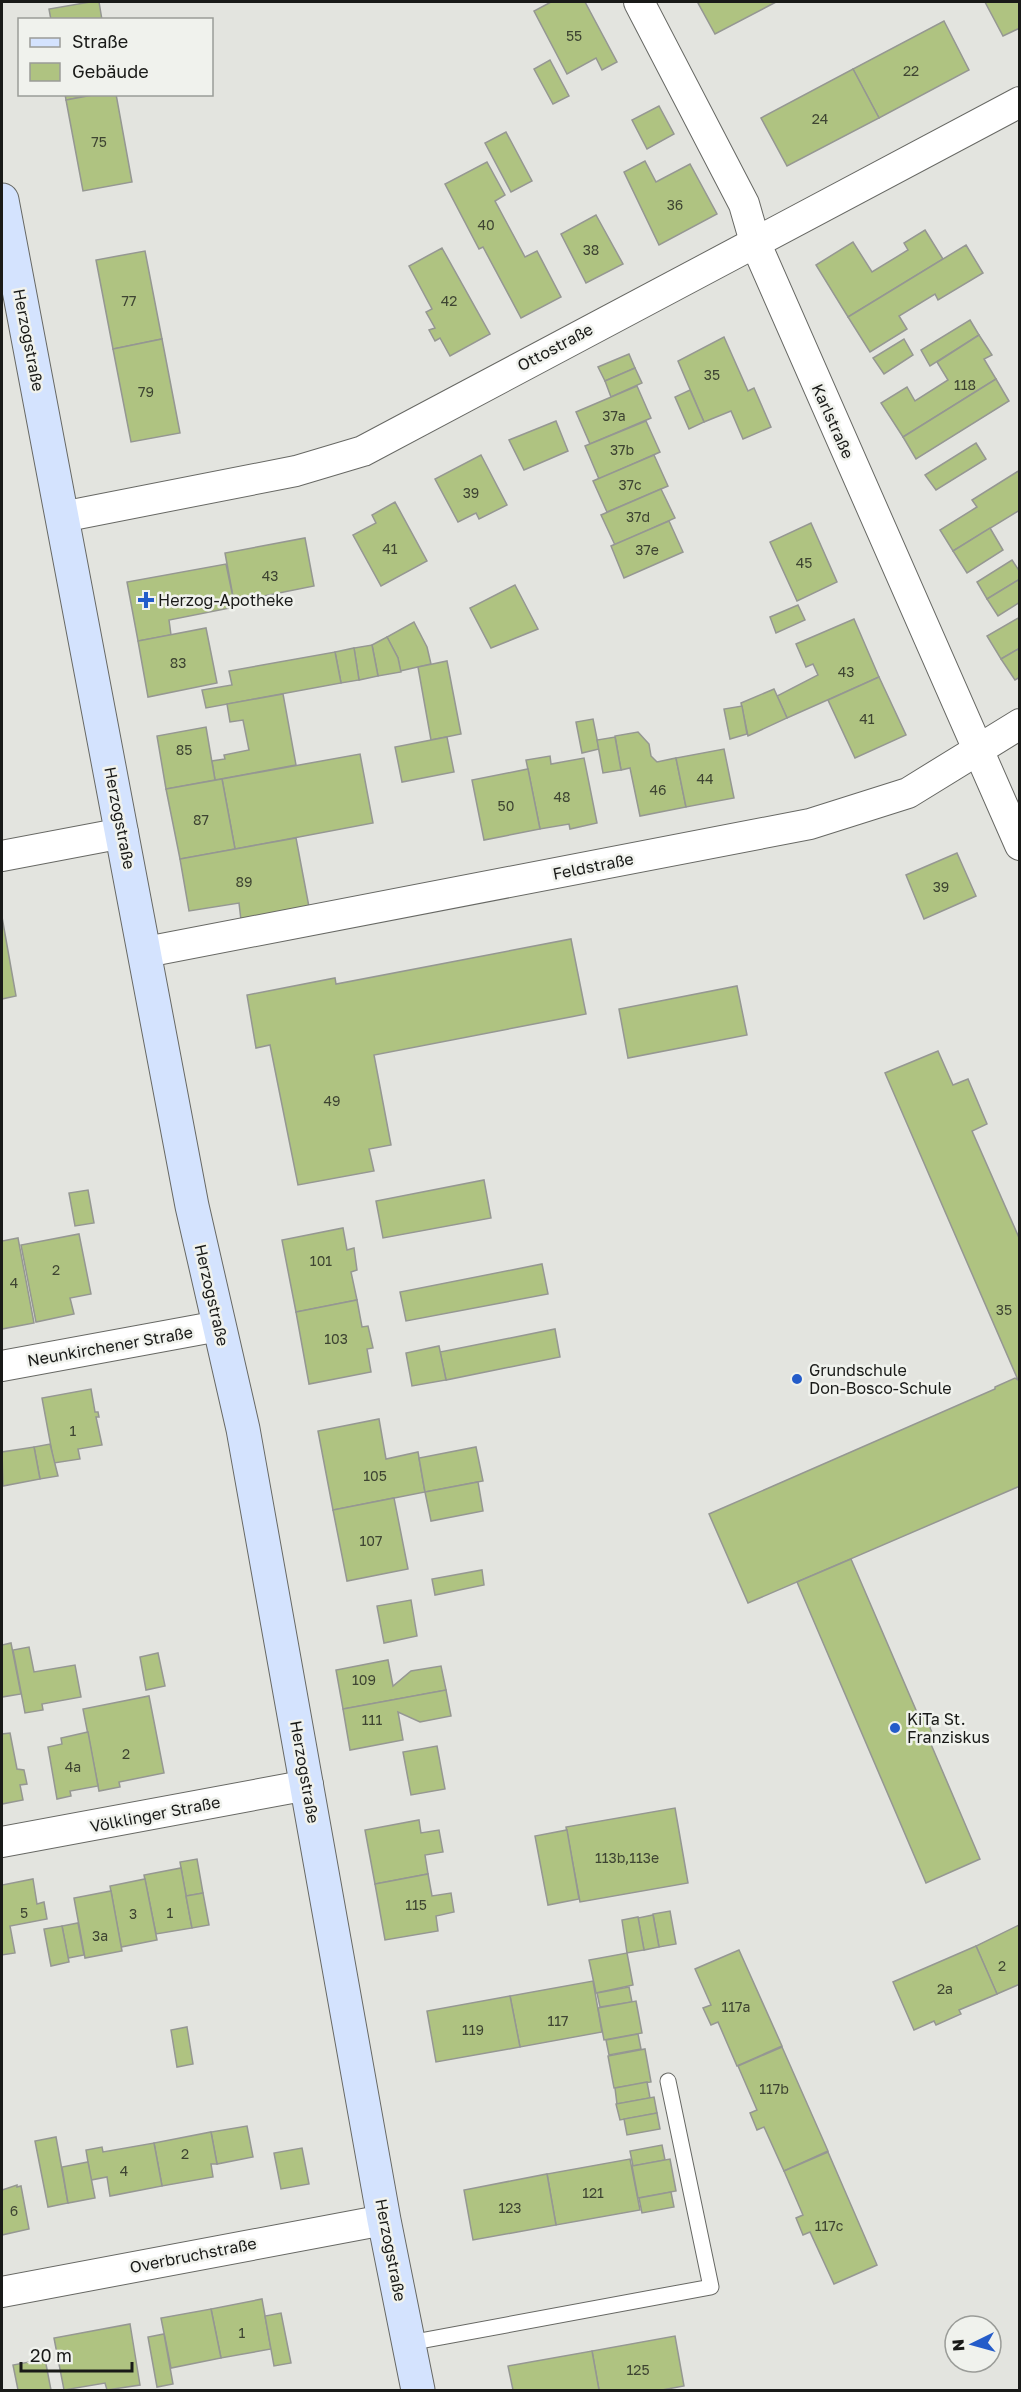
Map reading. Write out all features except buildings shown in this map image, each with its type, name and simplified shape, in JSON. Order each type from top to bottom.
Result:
[{"type":"street","name":"Karlstraße","points":[[639,2],[744,204],[755,242],[1020,845]]},
{"type":"street","name":"Ottostraße","points":[[62,517],[296,471],[363,451],[1020,102]]},
{"type":"street","name":"Herzogstraße","points":[[2,200],[12,307],[62,517],[146,952],[192,1206],[243,1429],[384,2220],[418,2391]]},
{"type":"street","name":"Feldstraße","points":[[146,952],[810,824],[908,793],[1020,724]]},
{"type":"street","points":[[2,856],[123,833]]},
{"type":"street","name":"Neunkirchener Straße","points":[[2,1366],[219,1326]]},
{"type":"street","name":"Völklinger Straße","points":[[2,1842],[308,1785]]},
{"type":"street","name":"Overbruchstraße","points":[[2,2292],[384,2220]]},
{"type":"lane","points":[[409,2343],[711,2287],[668,2081]]},
{"type":"place","name":"Herzog-Apotheke","points":[[146,600]]},
{"type":"place","name":"Grundschule Don-Bosco-Schule","points":[[797,1379]]},
{"type":"place","name":"KiTa St. Franziskus","points":[[895,1728]]}]
